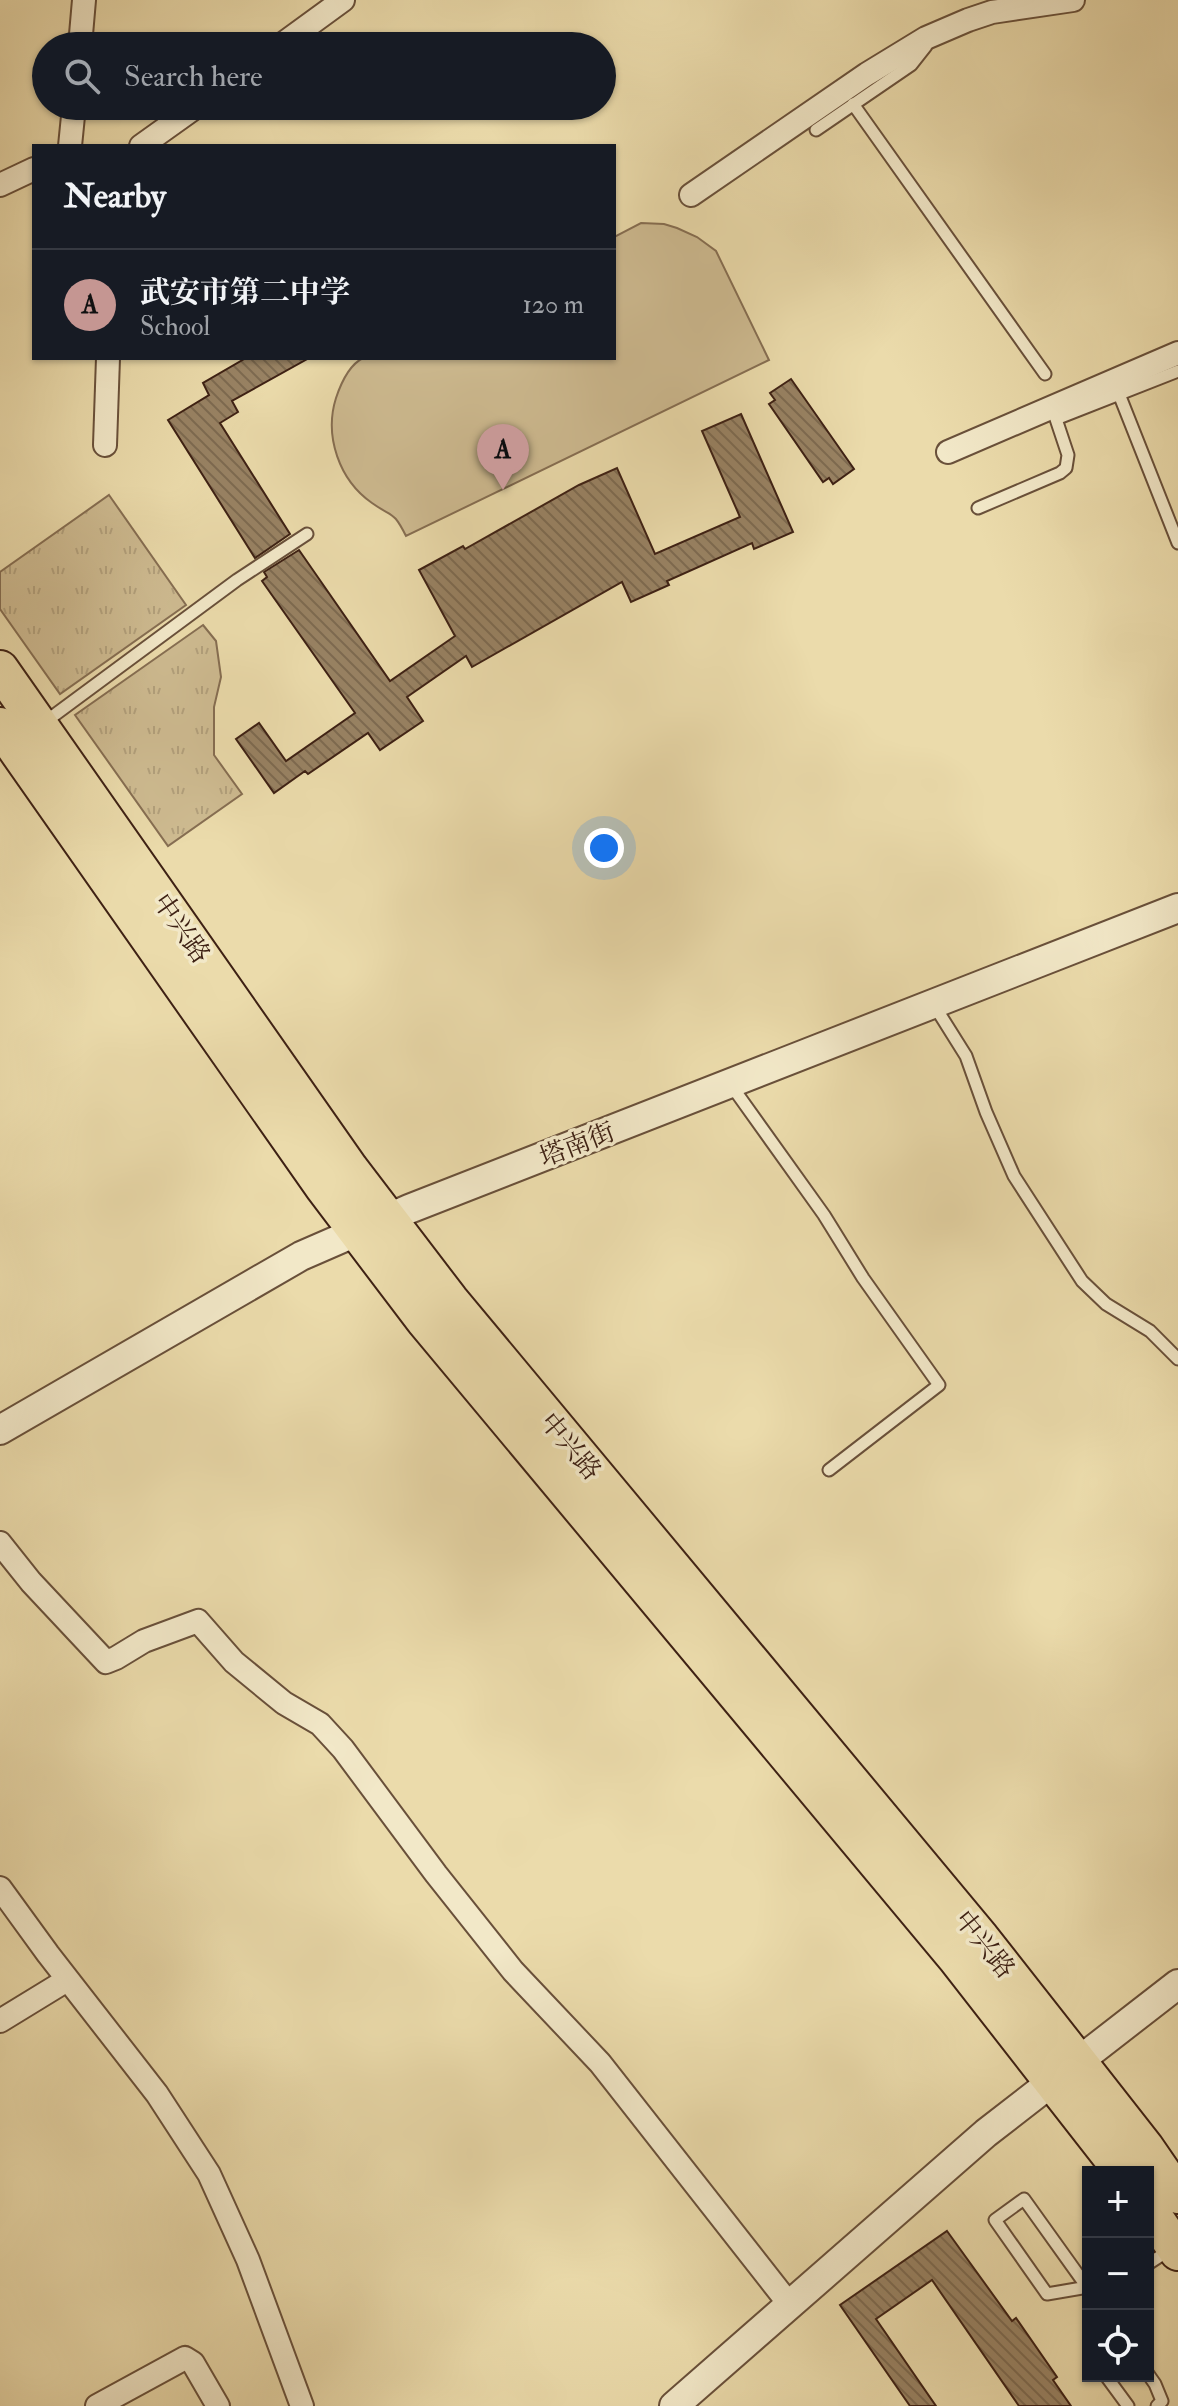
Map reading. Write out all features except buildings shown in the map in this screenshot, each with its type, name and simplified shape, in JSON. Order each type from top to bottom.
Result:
[{"type":"main road","name":"中兴路","points":[[0,669],[12,732],[324,1188],[372,1225],[424,1320],[956,1958],[1065,2071],[1145,2147],[1178,2195]]},
{"type":"main road","name":"中兴路","points":[[1065,2071],[1120,2166]]},
{"type":"main road","points":[[1154,2223],[1167,2254]]},
{"type":"street","points":[[81,32],[84,0]]},
{"type":"street","points":[[299,32],[343,0]]},
{"type":"street","points":[[691,195],[867,74],[936,33],[992,12],[1073,0]]},
{"type":"street","points":[[70,144],[73,120]]},
{"type":"street","points":[[144,144],[177,120]]},
{"type":"street","points":[[0,185],[32,170]]},
{"type":"street","points":[[948,452],[1178,353]]},
{"type":"street","points":[[105,445],[108,360]]},
{"type":"street","name":"塔南街","points":[[0,1430],[301,1256],[372,1225],[1178,908]]},
{"type":"street","points":[[0,1543],[31,1582],[106,1662],[144,1641],[198,1621],[234,1662],[284,1703],[320,1724],[343,1749],[504,1959],[600,2063],[790,2305]]},
{"type":"street","points":[[0,1888],[67,1980],[157,2094],[209,2174],[248,2260],[302,2406]]},
{"type":"street","points":[[0,2021],[67,1980]]},
{"type":"street","points":[[674,2406],[986,2133],[1178,1984]]},
{"type":"street","points":[[97,2406],[185,2358],[193,2363],[218,2406]]},
{"type":"lane","points":[[816,130],[911,65],[936,33]]},
{"type":"lane","points":[[853,104],[1045,374]]},
{"type":"lane","points":[[978,508],[1066,468],[1068,455],[1056,419],[1178,371]]},
{"type":"lane","points":[[1119,394],[1178,543]]},
{"type":"lane","points":[[12,732],[307,534]]},
{"type":"lane","points":[[934,1004],[966,1056],[1014,1176],[1082,1281],[1106,1304],[1150,1331],[1178,1359]]},
{"type":"lane","points":[[731,1084],[939,1385],[829,1470]]},
{"type":"lane","points":[[1024,2199],[1088,2287],[1047,2294],[995,2220],[1024,2199]]},
{"type":"lane","points":[[1110,2382],[1128,2406]]},
{"type":"lane","points":[[1154,2382],[1162,2401],[1157,2406]]},
{"type":"green space","points":[[641,223],[664,224],[697,237],[716,251],[769,360],[406,536],[395,518],[360,493],[337,456],[333,442],[333,412],[338,392],[350,370],[360,360],[616,360],[616,236]]},
{"type":"green space","points":[[109,495],[186,605],[60,694],[0,609],[0,572]]},
{"type":"green space","points":[[203,625],[216,641],[221,677],[214,707],[214,755],[242,794],[168,846],[75,715]]},
{"type":"place","name":"武安市第二中学","points":[[503,490]]}]
